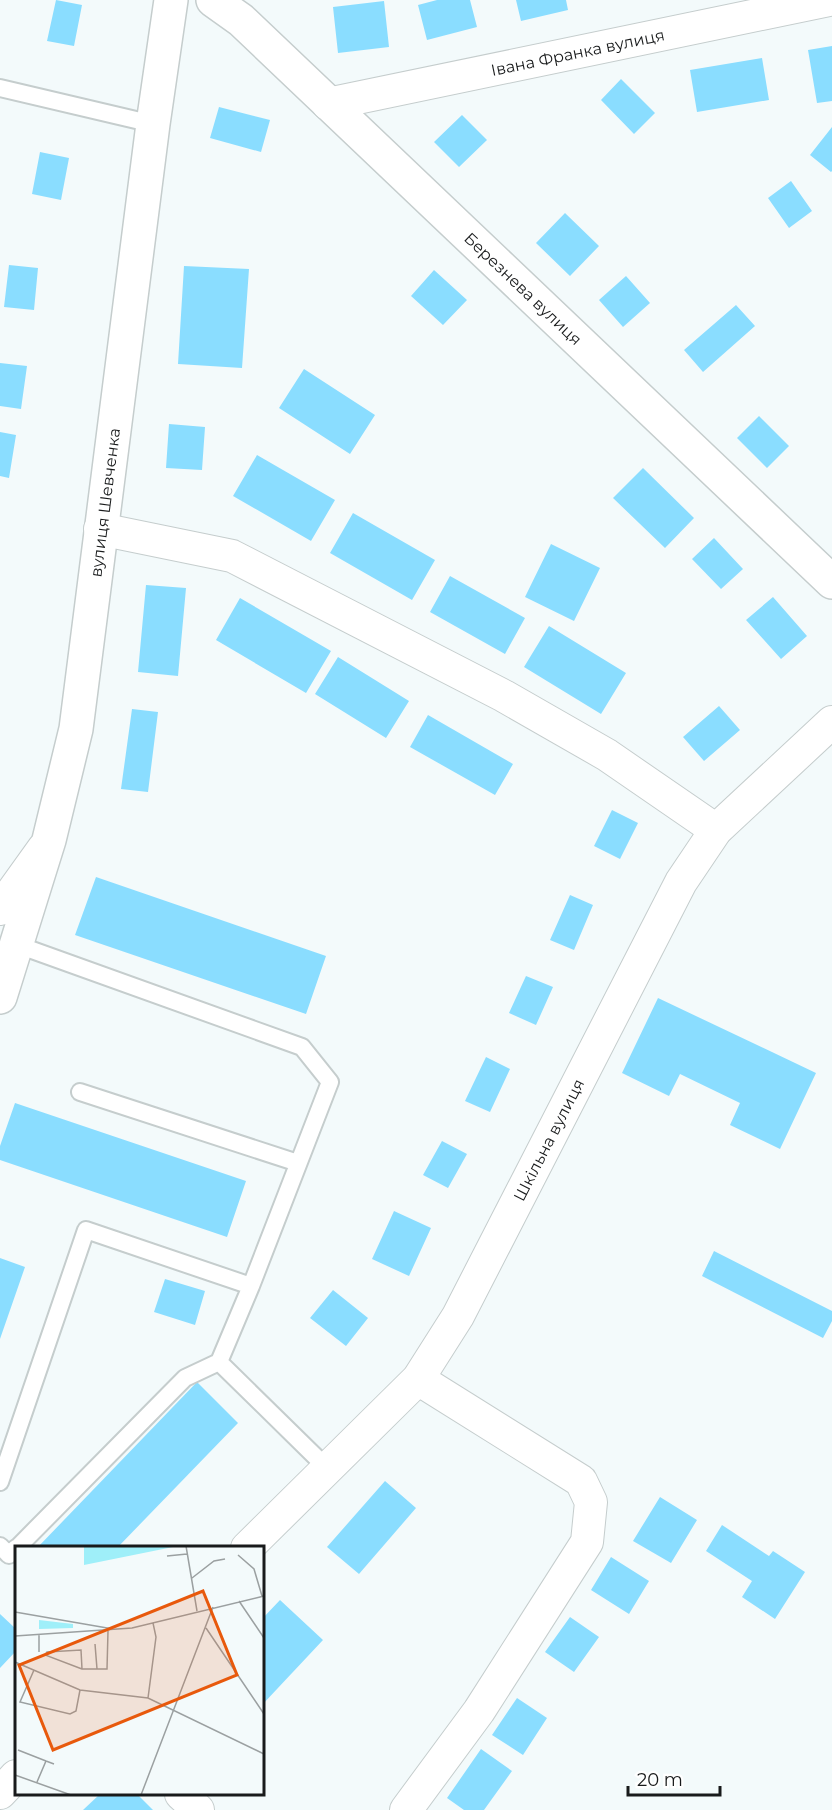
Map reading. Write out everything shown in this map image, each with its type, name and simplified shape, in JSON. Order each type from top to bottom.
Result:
[{"type":"main road","name":"вулиця Шевченка","points":[[0,997],[49,840],[76,729],[100,529],[171,0]]},
{"type":"main road","name":"Березнева вулиця","points":[[213,0],[241,20],[832,582]]},
{"type":"street","name":"Івана Франка вулиця","points":[[328,105],[829,0]]},
{"type":"street","points":[[100,529],[232,556],[504,696],[607,755],[716,830]]},
{"type":"street","name":"Шкільна вулиця","points":[[249,1546],[418,1379],[458,1316],[681,882],[716,830],[832,722]]},
{"type":"street","points":[[0,909],[49,840]]},
{"type":"street","points":[[406,1810],[479,1711],[588,1542],[591,1502],[581,1481],[418,1379]]},
{"type":"street","points":[[0,1792],[15,1777]]},
{"type":"street","points":[[182,1795],[198,1810]]},
{"type":"lane","points":[[0,88],[153,124]]},
{"type":"lane","points":[[18,945],[302,1047],[330,1082],[219,1362],[184,1378],[19,1546]]},
{"type":"lane","points":[[80,1092],[298,1163]]},
{"type":"lane","points":[[0,1482],[86,1230],[251,1286]]},
{"type":"lane","points":[[219,1362],[327,1468]]},
{"type":"lane","points":[[0,1546],[9,1555],[15,1550]]},
{"type":"building","points":[[56,0],[82,5],[74,46],[47,41]]},
{"type":"building","points":[[437,0],[470,0],[477,27],[427,40],[418,5]]},
{"type":"building","points":[[516,0],[566,0],[568,10],[521,21]]},
{"type":"building","points":[[384,1],[389,47],[338,53],[333,7]]},
{"type":"building","points":[[832,46],[832,101],[817,103],[808,50]]},
{"type":"building","points":[[762,58],[769,100],[697,112],[690,70]]},
{"type":"building","points":[[621,79],[655,113],[634,134],[601,100]]},
{"type":"building","points":[[219,107],[270,120],[261,152],[210,138]]},
{"type":"building","points":[[462,115],[487,140],[459,167],[434,142]]},
{"type":"building","points":[[832,127],[832,171],[831,172],[810,155]]},
{"type":"building","points":[[40,152],[69,158],[61,200],[32,194]]},
{"type":"building","points":[[791,181],[812,211],[789,228],[768,198]]},
{"type":"building","points":[[565,213],[599,246],[570,276],[536,243]]},
{"type":"building","points":[[9,265],[38,268],[34,310],[4,307]]},
{"type":"building","points":[[184,266],[249,269],[242,368],[178,364]]},
{"type":"building","points":[[434,270],[467,300],[443,325],[411,296]]},
{"type":"building","points":[[626,276],[650,303],[623,327],[599,300]]},
{"type":"building","points":[[736,305],[755,326],[703,372],[684,350]]},
{"type":"building","points":[[0,363],[27,366],[21,409],[0,406]]},
{"type":"building","points":[[304,369],[375,415],[350,454],[279,408]]},
{"type":"building","points":[[759,416],[789,446],[767,468],[737,438]]},
{"type":"building","points":[[169,424],[205,427],[202,470],[166,468]]},
{"type":"building","points":[[0,432],[16,435],[9,478],[0,476]]},
{"type":"building","points":[[257,455],[335,500],[311,541],[233,496]]},
{"type":"building","points":[[643,468],[694,518],[665,548],[613,498]]},
{"type":"building","points":[[353,513],[435,560],[412,600],[330,553]]},
{"type":"building","points":[[714,538],[743,569],[721,589],[692,559]]},
{"type":"building","points":[[551,544],[600,568],[574,621],[525,597]]},
{"type":"building","points":[[450,576],[525,618],[505,654],[430,612]]},
{"type":"building","points":[[146,585],[186,588],[178,676],[138,672]]},
{"type":"building","points":[[773,597],[807,636],[781,659],[746,620]]},
{"type":"building","points":[[240,598],[331,651],[306,693],[216,640]]},
{"type":"building","points":[[549,626],[626,673],[601,714],[524,667]]},
{"type":"building","points":[[338,657],[409,701],[386,738],[315,694]]},
{"type":"building","points":[[719,706],[740,730],[704,761],[683,737]]},
{"type":"building","points":[[132,709],[158,712],[148,792],[121,789]]},
{"type":"building","points":[[428,715],[513,764],[495,795],[410,747]]},
{"type":"building","points":[[612,810],[638,823],[620,859],[594,846]]},
{"type":"building","points":[[96,877],[326,956],[306,1014],[75,935]]},
{"type":"building","points":[[570,895],[593,905],[574,950],[550,940]]},
{"type":"building","points":[[526,976],[553,987],[536,1025],[509,1013]]},
{"type":"building","points":[[658,998],[816,1073],[780,1149],[730,1125],[740,1103],[680,1074],[669,1096],[622,1073]]},
{"type":"building","points":[[486,1057],[510,1069],[490,1112],[465,1101]]},
{"type":"building","points":[[15,1103],[246,1181],[227,1237],[0,1160],[0,1146]]},
{"type":"building","points":[[442,1141],[467,1154],[448,1188],[423,1175]]},
{"type":"building","points":[[394,1211],[431,1228],[409,1276],[372,1259]]},
{"type":"building","points":[[714,1251],[832,1311],[832,1321],[823,1338],[702,1276]]},
{"type":"building","points":[[0,1258],[25,1267],[0,1339]]},
{"type":"building","points":[[165,1279],[205,1291],[195,1325],[154,1312]]},
{"type":"building","points":[[333,1290],[368,1318],[346,1346],[310,1318]]},
{"type":"building","points":[[197,1382],[238,1423],[119,1546],[39,1546]]},
{"type":"building","points":[[385,1481],[416,1508],[359,1574],[327,1547]]},
{"type":"building","points":[[660,1497],[697,1520],[671,1563],[633,1541]]},
{"type":"building","points":[[722,1525],[769,1556],[773,1551],[805,1572],[775,1619],[742,1597],[752,1581],[706,1551]]},
{"type":"building","points":[[611,1557],[649,1581],[629,1614],[591,1590]]},
{"type":"building","points":[[280,1600],[323,1640],[264,1703],[264,1617]]},
{"type":"building","points":[[0,1614],[15,1628],[15,1652],[0,1668]]},
{"type":"building","points":[[570,1617],[599,1637],[574,1672],[545,1652]]},
{"type":"building","points":[[517,1698],[547,1718],[523,1755],[492,1735]]},
{"type":"building","points":[[481,1749],[512,1771],[484,1810],[464,1810],[447,1798]]},
{"type":"building","points":[[99,1795],[138,1795],[153,1810],[83,1810]]}]
